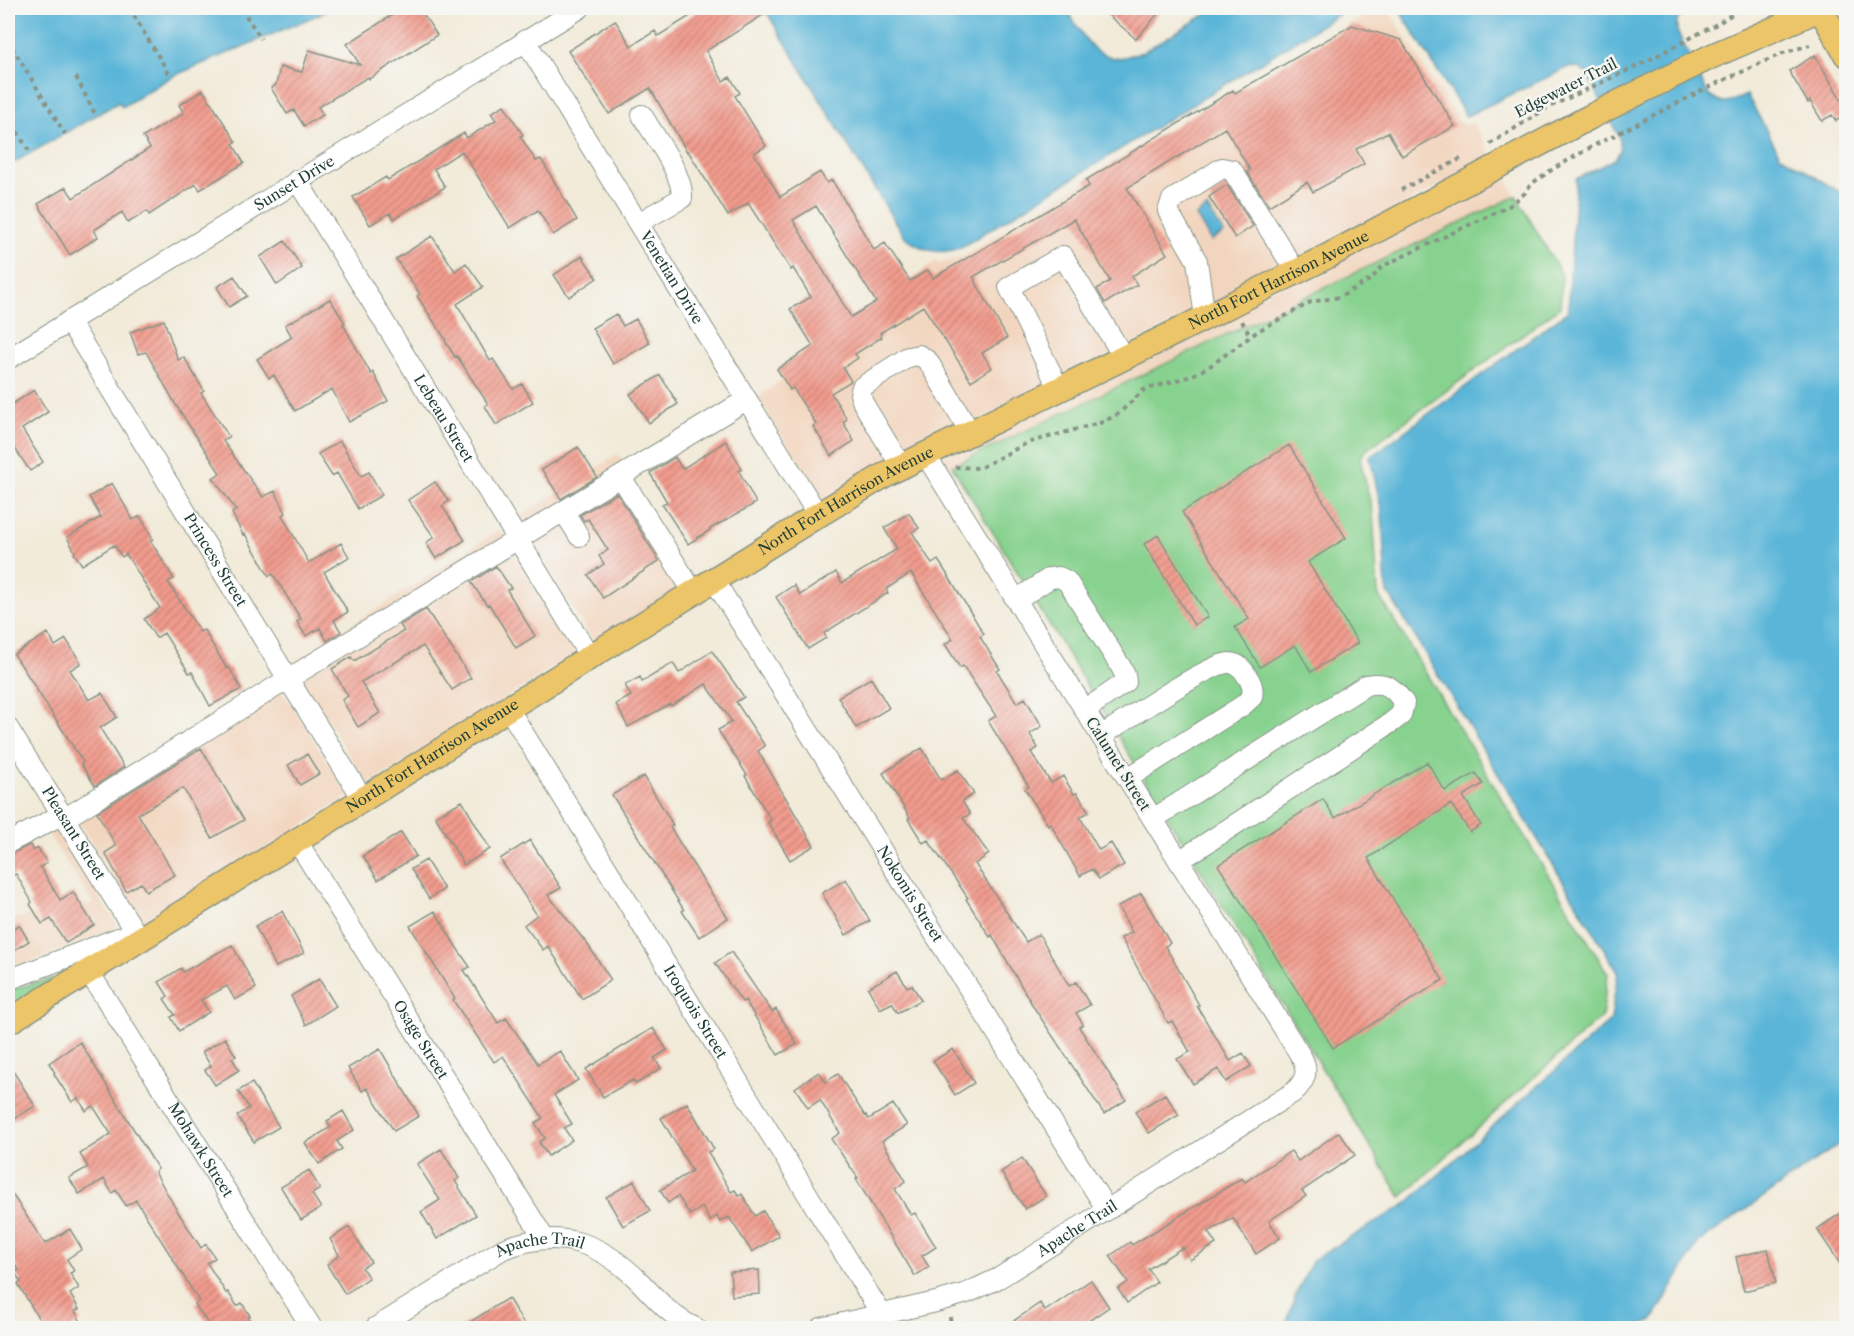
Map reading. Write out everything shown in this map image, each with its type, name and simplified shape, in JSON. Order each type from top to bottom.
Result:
[{"type":"main road","points":[[1821,8],[1846,54]]},
{"type":"main road","name":"North Fort Harrison Avenue","points":[[8,1023],[508,708],[901,466],[931,464],[970,432],[1296,272],[1590,117],[1710,57],[1821,8]]},
{"type":"street","name":"Sunset Drive","points":[[8,359],[580,8]]},
{"type":"street","name":"Venetian Drive","points":[[525,40],[818,515]]},
{"type":"street","points":[[638,223],[682,198],[678,176],[642,115]]},
{"type":"street","points":[[1205,317],[1197,261],[1168,211],[1172,200],[1222,168],[1232,170],[1296,272]]},
{"type":"street","name":"Lebeau Street","points":[[297,180],[590,657]]},
{"type":"street","points":[[1059,389],[1010,287],[1063,256],[1124,358]]},
{"type":"street","name":"Princess Street","points":[[69,321],[363,799]]},
{"type":"street","points":[[901,466],[863,403],[860,394],[862,387],[909,357],[919,355],[928,361],[970,432]]},
{"type":"street","points":[[8,843],[62,817],[746,400]]},
{"type":"street","name":"Calumet Street","points":[[931,464],[1302,1058],[1306,1066],[1306,1076]]},
{"type":"street","points":[[621,477],[693,593]]},
{"type":"street","points":[[564,512],[579,536]]},
{"type":"street","points":[[1016,600],[1050,578],[1059,577],[1067,581],[1122,667],[1126,682],[1085,710]]},
{"type":"street","name":"Nokomis Street","points":[[714,580],[1107,1210]]},
{"type":"street","points":[[1101,736],[1221,664],[1231,663],[1242,668],[1250,680],[1254,690],[1252,697],[1242,706],[1128,778]]},
{"type":"street","points":[[1153,819],[1366,685],[1379,683],[1394,689],[1404,703],[1401,715],[1392,722],[1179,861]]},
{"type":"street","name":"Iroquois Street","points":[[508,708],[882,1315]]},
{"type":"street","name":"Pleasant Street","points":[[8,728],[140,940]]},
{"type":"street","name":"Osage Street","points":[[297,841],[544,1238]]},
{"type":"street","points":[[8,980],[118,938],[140,940]]},
{"type":"street","name":"Mohawk Street","points":[[89,972],[312,1329]]},
{"type":"street","name":"Apache Trail","points":[[821,1329],[967,1293],[999,1278],[1294,1092],[1306,1076]]},
{"type":"street","name":"Apache Trail","points":[[375,1329],[503,1248],[523,1241],[544,1238],[569,1240],[597,1250],[627,1269],[667,1310],[696,1329]]},
{"type":"path","points":[[129,8],[171,77]]},
{"type":"path","points":[[242,8],[261,39]]},
{"type":"path","name":"Edgewater Trail","points":[[1489,145],[1547,108],[1645,62],[1743,8]]},
{"type":"path","points":[[931,464],[980,468],[1027,443],[1103,422],[1118,414],[1144,390],[1191,376],[1258,331],[1311,302],[1340,297],[1371,279],[1388,264],[1509,206],[1552,169],[1604,140],[1711,86],[1783,53],[1810,45]]},
{"type":"path","points":[[12,47],[65,134]]},
{"type":"path","points":[[76,77],[96,116]]},
{"type":"path","points":[[8,116],[30,153]]},
{"type":"path","points":[[1401,190],[1468,155]]},
{"type":"shaded area","points":[[1378,8],[1387,8],[1458,121],[1464,125],[1473,122],[1493,157],[1324,247],[822,501],[758,398],[936,261],[938,264],[965,255],[1154,138]]},
{"type":"shaded area","points":[[1503,174],[1516,196],[957,464],[946,468],[940,458]]},
{"type":"shaded area","points":[[618,454],[688,581],[594,643],[518,518]]},
{"type":"shaded area","points":[[499,530],[575,654],[368,785],[292,664]]},
{"type":"shaded area","points":[[273,676],[349,796],[144,926],[70,808]]},
{"type":"shaded area","points":[[51,820],[119,928],[8,970],[8,920],[93,903],[42,825]]},
{"type":"green space","points":[[1516,196],[1562,275],[1560,307],[1365,451],[1360,458],[1373,514],[1378,594],[1608,974],[1602,1016],[1401,1197],[952,466]]},
{"type":"green space","points":[[59,977],[8,1009],[8,990]]},
{"type":"water","points":[[8,8],[334,8],[171,77],[122,107],[119,102],[8,166]]},
{"type":"water","points":[[764,8],[1065,8],[1096,51],[1113,58],[1121,58],[1143,52],[1216,8],[1349,8],[960,248],[937,251],[923,248],[903,235]]},
{"type":"water","points":[[1398,8],[1692,8],[1684,11],[1677,21],[1677,31],[1709,96],[1728,102],[1747,95],[1780,155],[1846,196],[1846,1139],[1698,1243],[1653,1320],[1635,1328],[1285,1328],[1296,1294],[1313,1260],[1406,1204],[1611,1020],[1618,972],[1386,589],[1382,512],[1370,457],[1568,311],[1576,179],[1615,159],[1620,151],[1620,139],[1587,74],[1579,68],[1569,67],[1466,116]]},
{"type":"water","points":[[1207,208],[1224,233],[1211,241],[1196,216]]},
{"type":"building","points":[[387,8],[419,8],[437,35],[369,79],[368,77],[318,107],[323,115],[304,126],[294,110],[287,114],[271,88],[276,85],[280,67],[302,72],[309,50],[360,65],[347,44],[392,15]]},
{"type":"building","points":[[703,8],[774,8],[706,51],[723,81],[730,77],[740,93],[735,96],[766,146],[754,153],[780,197],[820,172],[827,183],[832,180],[874,250],[885,243],[910,281],[928,270],[933,278],[1089,186],[1086,180],[1233,90],[1235,93],[1352,25],[1401,40],[1455,126],[1402,156],[1388,132],[1356,149],[1364,164],[1313,192],[1307,182],[1269,206],[1247,172],[1250,170],[1225,128],[1127,188],[1167,254],[1132,276],[1137,285],[1105,303],[1097,289],[1110,281],[1074,219],[973,277],[1007,338],[982,353],[992,368],[971,381],[923,306],[880,333],[882,337],[855,354],[858,358],[843,368],[851,381],[831,393],[847,419],[843,422],[854,441],[831,456],[813,426],[816,424],[793,388],[790,390],[777,369],[813,346],[790,309],[811,297],[793,268],[791,270],[748,203],[728,216],[650,88],[609,114],[568,51],[615,20],[631,46],[655,31],[658,36]],"holes":[[[816,206],[876,302],[851,317],[793,220]]]},
{"type":"building","points":[[1100,8],[1163,8],[1136,39]]},
{"type":"building","points":[[1815,55],[1846,108],[1846,115],[1836,121],[1832,115],[1822,121],[1789,71]]},
{"type":"building","points":[[203,90],[236,142],[233,144],[244,163],[200,190],[196,184],[149,215],[147,211],[128,223],[122,212],[94,230],[98,237],[70,255],[38,204],[66,187],[73,198],[150,148],[143,137],[184,113],[179,105]]},
{"type":"building","points":[[504,105],[523,135],[520,136],[536,161],[541,159],[577,220],[553,235],[538,210],[510,228],[462,151],[434,169],[445,187],[394,219],[390,213],[370,225],[353,197],[386,177],[388,180],[464,133],[467,138],[496,120],[491,113]]},
{"type":"building","points":[[1227,185],[1253,226],[1235,238],[1209,197]]},
{"type":"building","points":[[432,236],[455,271],[466,263],[483,287],[457,304],[490,361],[493,359],[513,389],[522,384],[533,402],[496,425],[485,406],[488,404],[457,356],[455,357],[417,296],[420,294],[396,259]]},
{"type":"building","points":[[285,241],[302,268],[277,285],[260,257]]},
{"type":"building","points":[[582,256],[597,278],[569,297],[554,275]]},
{"type":"building","points":[[234,276],[247,296],[229,307],[217,287]]},
{"type":"building","points":[[330,299],[388,401],[349,422],[332,389],[295,411],[274,375],[269,378],[257,359],[292,337],[285,325]]},
{"type":"building","points":[[616,314],[623,326],[636,319],[650,343],[613,364],[592,328]]},
{"type":"building","points":[[164,320],[178,360],[184,357],[204,391],[201,393],[229,437],[223,441],[263,497],[275,491],[286,513],[282,515],[309,563],[341,543],[349,557],[324,572],[348,612],[334,620],[341,632],[327,641],[320,628],[306,636],[297,622],[301,619],[273,574],[269,576],[245,534],[243,535],[232,513],[236,510],[213,478],[220,473],[176,405],[146,352],[138,354],[130,332]]},
{"type":"building","points":[[660,375],[678,404],[649,423],[630,394]]},
{"type":"building","points":[[34,390],[48,412],[22,429],[43,462],[30,471],[8,438],[8,407]]},
{"type":"building","points":[[340,441],[361,476],[369,472],[382,495],[358,509],[337,473],[332,476],[318,454]]},
{"type":"building","points":[[726,441],[742,469],[739,471],[756,503],[688,544],[662,504],[667,502],[650,473],[675,457],[682,469]]},
{"type":"building","points":[[1289,445],[1346,538],[1308,562],[1358,643],[1311,672],[1295,645],[1260,667],[1235,627],[1249,619],[1182,512]]},
{"type":"building","points":[[578,447],[597,477],[561,499],[542,470]]},
{"type":"building","points":[[435,482],[449,501],[442,506],[465,540],[436,559],[426,543],[434,537],[408,500]]},
{"type":"building","points":[[112,483],[133,520],[140,516],[153,539],[150,540],[174,579],[168,582],[200,632],[204,630],[241,689],[210,706],[192,672],[189,673],[164,633],[156,638],[144,619],[160,608],[126,554],[122,557],[114,545],[82,565],[74,553],[67,537],[101,517],[89,497]]},
{"type":"building","points":[[617,493],[659,561],[603,598],[588,575],[604,564],[599,556],[608,550],[588,519],[584,521],[580,515]]},
{"type":"building","points":[[909,513],[919,528],[912,532],[932,564],[938,560],[984,634],[980,637],[1000,669],[997,671],[1017,703],[1025,698],[1042,726],[1030,734],[1038,748],[1031,752],[1051,783],[1063,776],[1074,794],[1077,793],[1089,812],[1080,817],[1099,850],[1111,843],[1124,865],[1099,879],[1092,869],[1080,876],[1050,823],[1048,825],[1025,789],[1029,787],[988,721],[996,716],[963,666],[960,668],[945,644],[953,639],[911,573],[886,589],[888,593],[824,633],[826,638],[808,649],[776,597],[794,585],[800,595],[836,572],[842,583],[897,549],[884,528]]},
{"type":"building","points":[[1158,535],[1208,617],[1194,625],[1144,544]]},
{"type":"building","points":[[496,566],[511,588],[507,590],[535,636],[516,648],[489,604],[487,605],[471,582]]},
{"type":"building","points":[[426,609],[471,678],[452,690],[423,646],[361,682],[380,713],[358,727],[342,700],[348,696],[332,669],[351,657],[354,661],[404,631],[400,625]]},
{"type":"building","points":[[48,633],[55,646],[66,639],[81,663],[70,670],[89,700],[102,693],[117,717],[100,728],[124,767],[95,786],[81,764],[83,762],[14,654]]},
{"type":"building","points":[[712,651],[744,697],[736,702],[765,746],[758,751],[814,846],[790,860],[768,822],[771,820],[745,776],[747,775],[718,730],[732,722],[706,684],[671,706],[670,704],[628,727],[616,704],[631,696],[625,685],[640,677],[642,682],[673,663],[679,673]]},
{"type":"building","points":[[871,678],[889,708],[856,728],[838,697]]},
{"type":"building","points":[[201,748],[244,820],[212,838],[183,788],[138,814],[175,875],[146,891],[141,883],[126,891],[105,853],[116,846],[97,812]]},
{"type":"building","points":[[922,748],[941,780],[958,770],[974,794],[962,801],[970,814],[963,818],[989,854],[975,864],[1026,942],[1039,934],[1069,986],[1076,982],[1090,1005],[1076,1013],[1083,1024],[1079,1027],[1126,1100],[1104,1114],[1033,1006],[992,935],[990,937],[966,899],[968,898],[928,840],[923,843],[883,773]]},
{"type":"building","points":[[307,754],[319,774],[300,785],[288,765]]},
{"type":"building","points":[[1427,762],[1445,791],[1476,773],[1483,784],[1463,796],[1481,825],[1470,832],[1451,804],[1368,858],[1443,980],[1333,1048],[1218,865],[1323,799],[1335,818]]},
{"type":"building","points":[[644,776],[673,825],[670,827],[728,918],[699,937],[612,795]]},
{"type":"building","points":[[462,801],[490,849],[464,865],[435,816]]},
{"type":"building","points":[[401,832],[416,856],[378,880],[363,856]]},
{"type":"building","points":[[530,840],[561,888],[548,895],[588,945],[611,980],[582,999],[548,946],[543,950],[524,925],[537,915],[500,859]]},
{"type":"building","points":[[30,845],[33,851],[38,848],[47,863],[40,867],[60,900],[73,892],[94,925],[66,943],[51,919],[42,924],[16,874],[8,878],[8,855]]},
{"type":"building","points":[[426,860],[444,889],[429,899],[411,869]]},
{"type":"building","points":[[846,879],[870,921],[846,935],[822,893]]},
{"type":"building","points":[[1141,893],[1170,943],[1165,946],[1230,1061],[1243,1053],[1251,1066],[1226,1082],[1218,1069],[1193,1084],[1177,1059],[1190,1052],[1172,1021],[1168,1023],[1121,938],[1132,932],[1118,907]]},
{"type":"building","points":[[282,911],[304,953],[276,967],[255,926]]},
{"type":"building","points":[[435,911],[470,967],[464,970],[498,1023],[506,1018],[538,1064],[560,1051],[578,1080],[554,1095],[572,1124],[564,1128],[572,1140],[548,1156],[539,1142],[545,1138],[535,1123],[543,1118],[503,1056],[494,1062],[453,1000],[455,999],[410,926]]},
{"type":"building","points":[[19,925],[29,941],[8,954],[8,932]]},
{"type":"building","points":[[232,945],[256,988],[235,1000],[227,986],[201,1000],[209,1012],[179,1031],[171,1017],[175,1015],[164,999],[168,996],[159,982],[181,968],[183,972]]},
{"type":"building","points":[[731,952],[772,1012],[776,1009],[797,1044],[778,1055],[745,1000],[742,1002],[715,963]]},
{"type":"building","points":[[897,971],[907,987],[912,985],[921,1000],[898,1013],[892,1003],[880,1009],[868,988]]},
{"type":"building","points":[[319,979],[336,1006],[306,1025],[291,996]]},
{"type":"building","points":[[653,1028],[667,1050],[654,1058],[661,1068],[636,1084],[633,1080],[603,1097],[586,1069]]},
{"type":"building","points":[[225,1038],[236,1056],[232,1058],[239,1070],[215,1085],[205,1070],[211,1066],[202,1052]]},
{"type":"building","points":[[80,1042],[158,1169],[155,1172],[176,1209],[201,1248],[206,1244],[215,1258],[207,1263],[237,1306],[242,1303],[255,1329],[211,1329],[195,1304],[199,1301],[136,1200],[126,1206],[116,1190],[112,1193],[104,1179],[79,1194],[69,1178],[88,1167],[80,1154],[111,1134],[93,1106],[86,1111],[78,1098],[72,1102],[49,1063]]},
{"type":"building","points":[[380,1049],[419,1116],[394,1131],[367,1088],[362,1091],[348,1068]]},
{"type":"building","points":[[953,1049],[974,1083],[955,1095],[933,1061]]},
{"type":"building","points":[[8,1063],[35,1106],[8,1123]]},
{"type":"building","points":[[819,1072],[826,1082],[838,1074],[869,1119],[893,1104],[907,1125],[882,1141],[906,1181],[895,1189],[911,1215],[915,1213],[936,1247],[922,1256],[929,1267],[915,1276],[856,1179],[858,1178],[831,1139],[840,1133],[820,1100],[808,1108],[795,1088]]},
{"type":"building","points":[[252,1083],[279,1127],[254,1142],[237,1116],[249,1108],[238,1091]]},
{"type":"building","points":[[1165,1094],[1179,1115],[1149,1133],[1135,1112]]},
{"type":"building","points":[[687,1103],[714,1149],[708,1152],[731,1192],[735,1190],[739,1196],[742,1194],[755,1216],[763,1211],[779,1236],[752,1252],[729,1217],[720,1222],[717,1216],[710,1221],[702,1207],[690,1215],[678,1196],[668,1203],[660,1190],[692,1171],[661,1118]]},
{"type":"building","points":[[343,1111],[354,1130],[337,1141],[342,1149],[319,1164],[305,1143],[331,1127],[327,1121]]},
{"type":"building","points":[[1339,1132],[1355,1155],[1302,1191],[1306,1196],[1269,1221],[1280,1238],[1256,1254],[1233,1218],[1208,1232],[1216,1244],[1190,1260],[1183,1247],[1148,1269],[1157,1282],[1127,1303],[1118,1289],[1128,1282],[1110,1256],[1130,1242],[1132,1245],[1242,1178],[1245,1182],[1291,1151],[1298,1161]]},
{"type":"building","points":[[441,1149],[459,1178],[455,1181],[476,1215],[437,1239],[421,1212],[440,1200],[417,1164]]},
{"type":"building","points":[[1022,1158],[1046,1196],[1025,1209],[1001,1172]]},
{"type":"building","points":[[309,1170],[320,1189],[312,1194],[321,1208],[301,1220],[281,1187]]},
{"type":"building","points":[[634,1181],[650,1211],[623,1226],[606,1197]]},
{"type":"building","points":[[8,1188],[45,1244],[70,1229],[82,1249],[67,1259],[74,1271],[70,1273],[79,1288],[70,1294],[79,1309],[75,1311],[81,1322],[70,1329],[45,1329],[18,1284],[21,1282],[15,1273],[19,1270],[8,1254]]},
{"type":"building","points":[[1846,1210],[1846,1273],[1817,1229]]},
{"type":"building","points":[[349,1227],[371,1262],[362,1268],[369,1278],[345,1294],[327,1265],[339,1255],[330,1239]]},
{"type":"building","points":[[1768,1249],[1776,1283],[1744,1291],[1736,1257]]},
{"type":"building","points":[[759,1270],[760,1294],[732,1296],[730,1272]]},
{"type":"building","points":[[1091,1280],[1109,1307],[1077,1329],[1002,1329],[1040,1303],[1045,1311]]},
{"type":"building","points":[[508,1298],[527,1329],[459,1329]]}]
